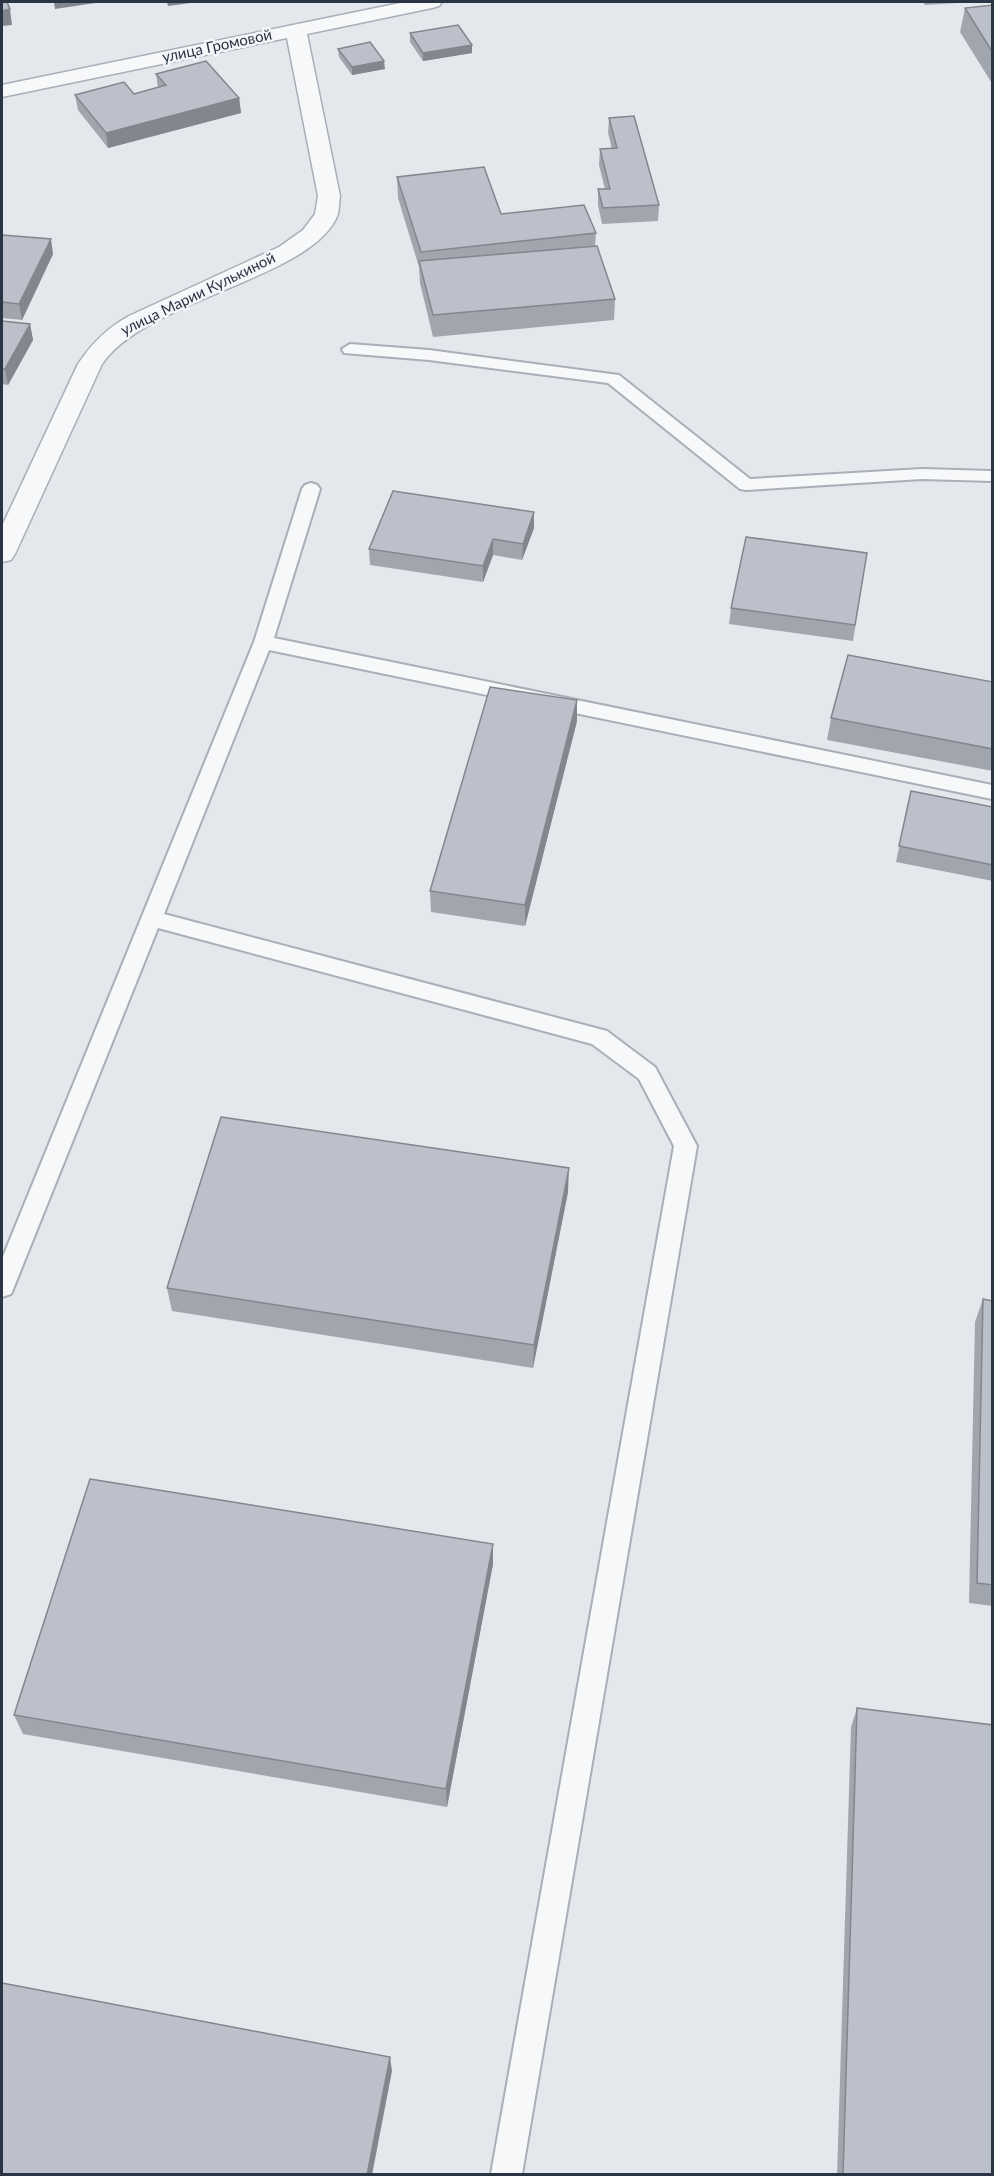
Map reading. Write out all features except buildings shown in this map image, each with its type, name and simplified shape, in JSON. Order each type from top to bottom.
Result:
[{"type":"street","name":"улица Громовой","points":[[2,91],[432,2]]},
{"type":"street","name":"улица Марии Кулькиной","points":[[2,554],[90,364],[103,344],[138,321],[287,252],[311,235],[326,215],[329,196],[296,29]]},
{"type":"lane","points":[[350,349],[429,355],[613,379],[746,485],[922,474],[993,476]]},
{"type":"lane","points":[[2,1287],[263,642],[311,489]]},
{"type":"lane","points":[[263,642],[993,792]]},
{"type":"lane","points":[[151,918],[599,1037],[647,1073],[687,1146],[507,2175]]}]
